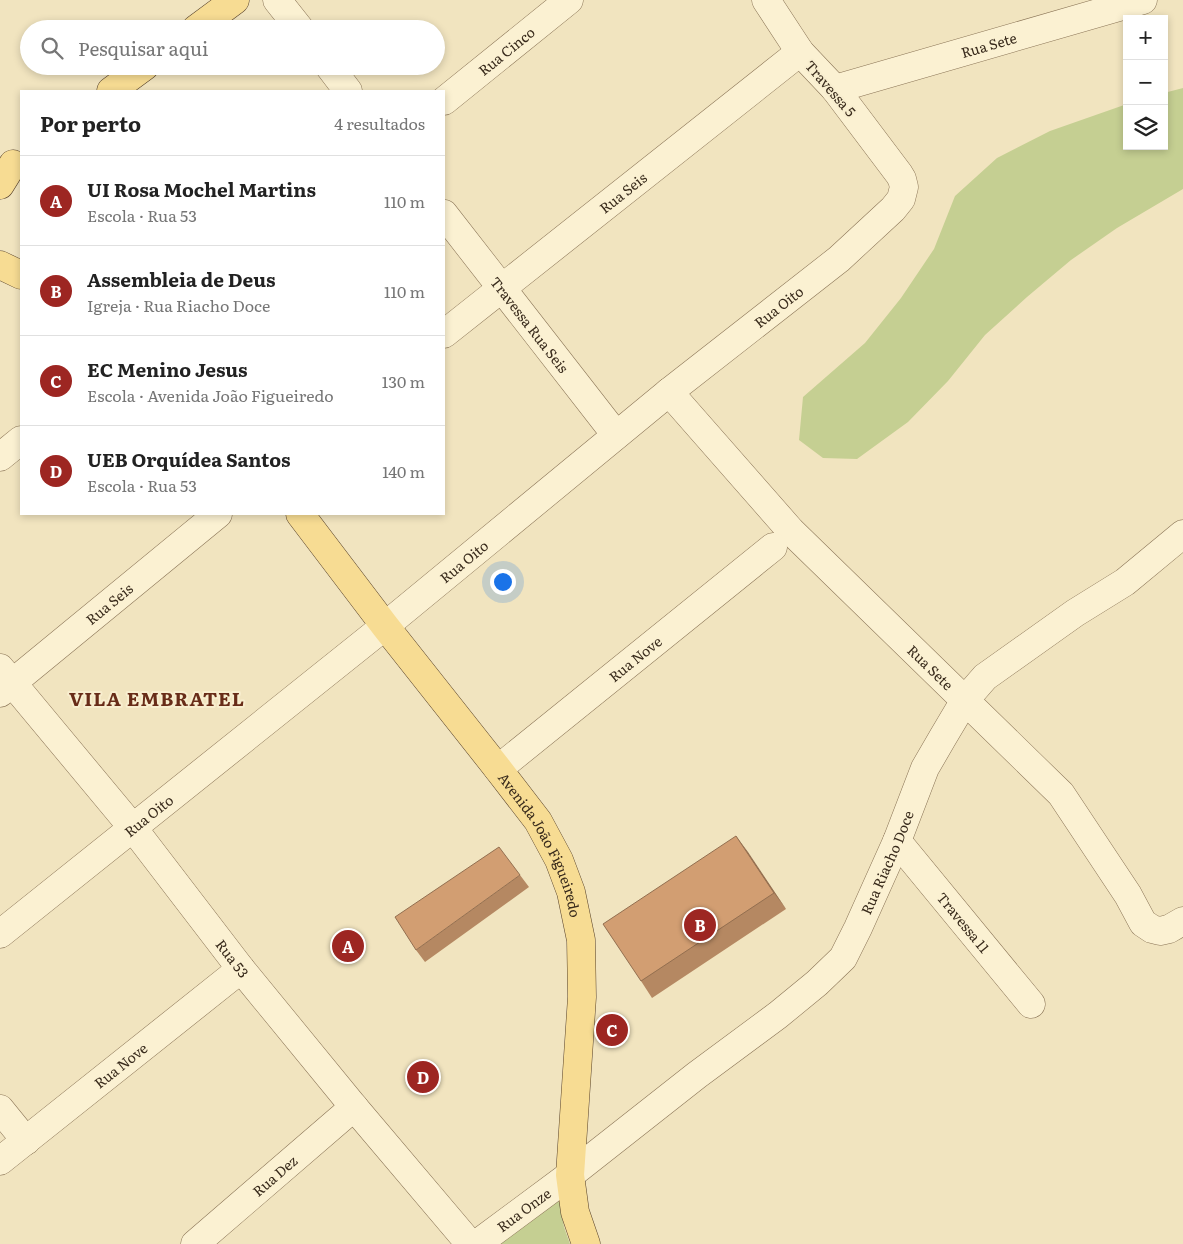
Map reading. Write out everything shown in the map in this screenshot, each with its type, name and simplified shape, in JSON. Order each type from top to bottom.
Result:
[{"type":"main road","points":[[208,20],[235,0]]},
{"type":"main road","points":[[112,90],[133,75]]},
{"type":"main road","points":[[0,266],[20,275]]},
{"type":"main road","name":"Avenida João Figueiredo","points":[[301,515],[538,821],[559,860],[571,892],[581,940],[582,997],[570,1174],[574,1212],[586,1244]]},
{"type":"street","points":[[278,0],[293,20]]},
{"type":"street","name":"Rua Cinco","points":[[445,100],[569,0]]},
{"type":"street","name":"Travessa 5","points":[[766,0],[800,52],[835,89],[899,174]]},
{"type":"street","name":"Rua Sete","points":[[835,89],[1143,0]]},
{"type":"street","name":"Rua Seis","points":[[445,333],[800,52]]},
{"type":"street","points":[[336,75],[347,90]]},
{"type":"street","name":"Rua Oito","points":[[0,934],[385,626],[669,392],[839,259],[893,209],[901,199],[904,187],[899,174]]},
{"type":"street","name":"Travessa Rua Seis","points":[[445,215],[616,435]]},
{"type":"street","name":"Rua Sete","points":[[669,392],[791,531],[1061,794],[1128,896],[1143,923],[1152,929],[1160,931],[1169,929],[1183,921]]},
{"type":"street","points":[[0,457],[20,441]]},
{"type":"street","name":"Rua Seis","points":[[4,681],[217,515]]},
{"type":"street","name":"Rua Riacho Doce","points":[[570,1174],[697,1075],[778,1015],[817,983],[843,958],[897,840],[926,768],[942,737],[965,700],[985,677],[1075,613],[1125,582],[1183,534]]},
{"type":"street","name":"Rua Nove","points":[[498,769],[773,547]]},
{"type":"street","name":"Rua 53","points":[[4,681],[133,828],[241,969],[470,1244]]},
{"type":"street","name":"Travessa 11","points":[[897,840],[1032,1004]]},
{"type":"street","name":"Rua Nove","points":[[0,1161],[241,969]]},
{"type":"street","name":"Rua Dez","points":[[195,1244],[354,1107]]},
{"type":"street","points":[[0,1109],[26,1141]]},
{"type":"street","name":"Rua Onze","points":[[477,1244],[570,1174]]},
{"type":"green space","points":[[1183,88],[1183,189],[1117,228],[1071,260],[985,335],[948,381],[908,422],[857,459],[823,458],[799,440],[803,397],[865,343],[901,298],[934,249],[955,196],[997,158],[1050,131],[1123,105],[1123,150],[1168,150],[1168,92]]},
{"type":"green space","points":[[559,1197],[564,1227],[570,1244],[497,1244]]},
{"type":"building","points":[[736,836],[774,893],[641,981],[603,924]]},
{"type":"building","points":[[499,847],[520,875],[416,950],[395,917]]},
{"type":"place","name":"Assembleia de Deus","points":[[700,925]]},
{"type":"place","name":"UI Rosa Mochel Martins","points":[[348,946]]},
{"type":"place","name":"EC Menino Jesus","points":[[612,1030]]},
{"type":"place","name":"UEB Orquídea Santos","points":[[423,1077]]},
{"type":"district","name":"VILA EMBRATEL","points":[[157,698]]}]
